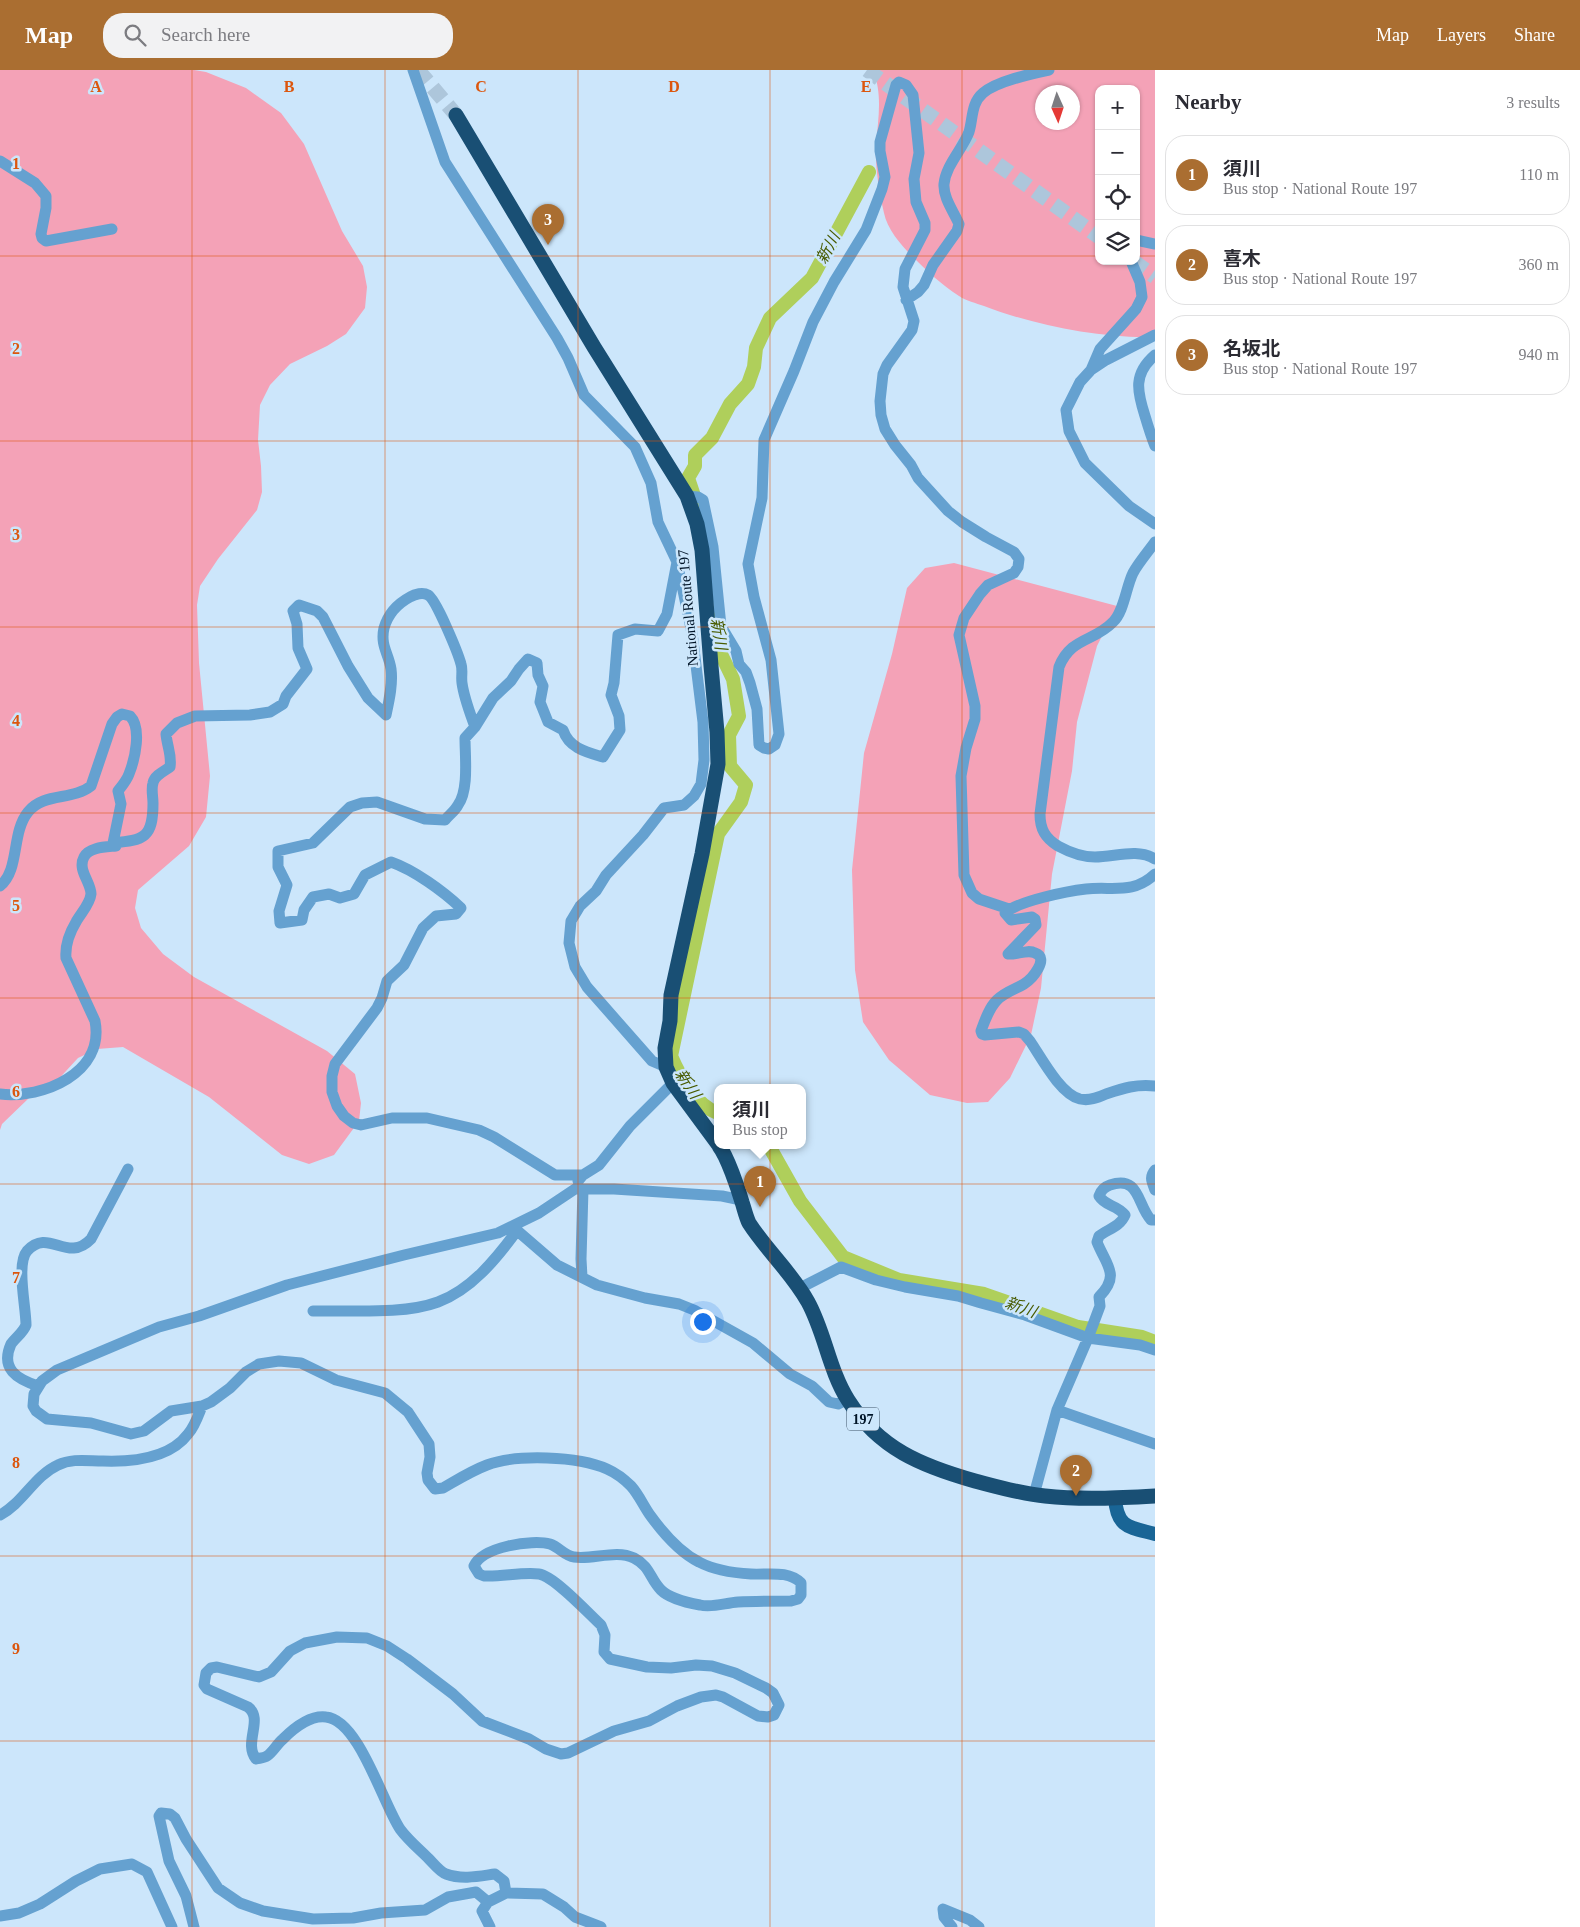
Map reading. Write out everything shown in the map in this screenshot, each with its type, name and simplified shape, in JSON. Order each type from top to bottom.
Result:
[{"type":"highway","name":"National Route 197","points":[[456,115],[594,347],[686,496],[697,524],[715,627],[718,764],[702,854],[672,995],[665,1048],[666,1067],[673,1083],[714,1139]]},
{"type":"highway","name":"National Route 197","points":[[720,1149],[742,1200],[748,1221],[800,1288],[819,1326],[837,1378],[848,1399],[872,1430],[894,1449],[918,1462],[941,1471],[989,1485],[1034,1495],[1070,1498],[1155,1496]]},
{"type":"main road","points":[[1115,1498],[1116,1512],[1120,1522],[1155,1534]]},
{"type":"street","points":[[413,70],[445,162],[557,338],[584,395],[635,447],[651,483],[658,522],[678,562],[692,633],[703,722],[704,760],[701,784],[694,796],[684,805],[664,808],[643,835],[606,875],[596,891],[580,906],[570,921],[569,943],[575,967],[587,987],[652,1061],[666,1067]]},
{"type":"street","points":[[906,300],[918,292],[924,285],[933,265],[957,231],[959,224],[945,194],[944,184],[952,160],[969,131],[973,109],[978,98],[994,86],[1048,70]]},
{"type":"street","points":[[715,627],[736,651],[739,664],[746,672],[757,708],[759,745],[769,749],[775,745],[779,734],[778,710],[771,660],[754,597],[748,564],[762,498],[764,440],[813,322],[834,282],[866,230],[879,196],[885,177],[880,142],[896,85],[899,82],[906,85],[912,95],[919,140],[919,154],[914,179],[916,202],[925,223],[925,230],[905,269],[903,286],[914,321],[910,334],[887,365],[883,374],[880,401],[881,415],[885,429],[895,446],[911,465],[918,478],[948,511],[986,538],[1014,552],[1019,559],[1014,573],[988,585],[980,594],[964,618],[959,634],[975,706],[975,719],[961,776],[964,875],[972,893],[979,899],[1009,909]]},
{"type":"street","points":[[0,161],[35,183],[46,196],[41,234],[42,238],[46,241],[112,229]]},
{"type":"street","points":[[1140,241],[1155,244]]},
{"type":"street","points":[[1091,370],[1100,349],[1136,309],[1142,297],[1140,282],[1133,265]]},
{"type":"street","points":[[1155,335],[1106,360],[1091,370],[1080,382],[1066,410],[1068,431],[1085,463],[1128,506],[1155,524]]},
{"type":"street","points":[[1155,355],[1145,366],[1138,381],[1138,394],[1155,446]]},
{"type":"street","points":[[1155,542],[1135,570],[1114,622],[1099,633],[1075,645],[1064,656],[1059,667],[1040,814],[1043,832],[1050,841],[1068,852],[1093,857],[1140,853],[1155,859]]},
{"type":"street","points":[[583,1175],[554,1175],[494,1137],[479,1130],[427,1118],[392,1118],[361,1125],[354,1124],[344,1116],[337,1106],[332,1092],[332,1076],[335,1064],[377,1008],[387,981],[404,965],[423,928],[436,916],[456,914],[461,908],[447,895],[391,862],[365,875],[354,894],[340,898],[329,894],[314,897],[304,910],[302,920],[280,924],[278,911],[287,885],[278,868],[278,851],[313,843],[350,807],[362,803],[377,802],[425,819],[445,820],[462,799],[465,778],[465,738],[475,727],[492,698],[511,681],[528,659],[537,663],[538,675],[543,686],[540,702],[548,722],[563,730],[566,740],[583,751],[603,757],[620,730],[619,716],[611,695],[614,684],[618,635],[635,629],[658,632],[668,614],[678,562]]},
{"type":"street","points":[[113,843],[137,840],[149,829],[153,816],[153,782],[170,767],[172,758],[167,746],[166,734],[177,723],[195,716],[250,715],[270,712],[282,704],[307,669],[298,648],[297,624],[293,611],[299,605],[317,611],[323,617],[348,666],[368,698],[386,715],[390,694],[391,669],[383,646],[384,627],[395,608],[402,601],[414,595],[426,594],[431,596],[443,619],[462,666],[464,696],[475,727]]},
{"type":"street","points":[[0,886],[8,879],[16,841],[28,812],[41,801],[83,792],[91,786],[112,724],[122,714],[126,714],[134,720],[138,728],[129,775],[118,791],[122,804],[113,843],[116,846],[89,851],[84,856],[82,864],[83,873],[90,887],[91,895],[89,902],[75,924],[65,949],[66,958],[95,1020],[97,1030],[94,1048],[72,1077],[62,1083],[49,1089],[28,1094],[0,1094]]},
{"type":"street","points":[[1155,874],[1134,888],[1117,890],[1087,889],[1020,904],[1009,909],[1005,913],[1011,920],[1032,917],[1035,919],[1036,925],[1008,954],[1038,953],[1041,958],[1040,963],[1037,970],[1026,983],[998,999],[991,1007],[981,1031],[985,1035],[1018,1032],[1024,1034],[1063,1088],[1081,1100],[1091,1100],[1131,1085],[1155,1086]]},
{"type":"street","points":[[582,1277],[579,1189],[576,1183],[583,1175],[599,1165],[630,1126],[673,1083]]},
{"type":"street","points":[[38,1386],[21,1380],[10,1372],[7,1365],[8,1349],[26,1325],[22,1277],[22,1264],[25,1253],[32,1247],[46,1242],[71,1250],[86,1245],[128,1169]]},
{"type":"street","points":[[1155,1170],[1151,1180],[1155,1190]]},
{"type":"street","points":[[1034,1495],[1057,1410],[1100,1306],[1099,1297],[1107,1290],[1111,1278],[1110,1269],[1097,1242],[1099,1236],[1116,1227],[1125,1215],[1120,1208],[1102,1200],[1099,1196],[1100,1192],[1111,1184],[1123,1183],[1129,1185],[1139,1196],[1145,1213],[1151,1220],[1155,1220]]},
{"type":"street","points":[[506,1892],[504,1881],[495,1874],[464,1878],[445,1874],[410,1840],[392,1815],[377,1778],[364,1754],[349,1733],[336,1721],[327,1716],[317,1717],[304,1723],[283,1739],[266,1757],[256,1758],[253,1755],[251,1746],[255,1716],[253,1711],[207,1689],[204,1685],[206,1673],[211,1668],[217,1667],[259,1677],[272,1672],[290,1651],[305,1643],[336,1637],[367,1638],[387,1646],[407,1659],[453,1694],[482,1720],[530,1738],[554,1753],[568,1753],[614,1731],[649,1721],[677,1706],[701,1697],[716,1695],[723,1697],[762,1717],[774,1715],[779,1705],[773,1694],[766,1688],[735,1673],[712,1666],[647,1667],[610,1659],[604,1652],[605,1635],[600,1625],[558,1584],[540,1574],[484,1576],[479,1574],[474,1566],[481,1556],[510,1546],[542,1542],[554,1546],[573,1557],[625,1555],[637,1560],[648,1569],[657,1585],[665,1594],[704,1606],[737,1602],[791,1601],[798,1599],[802,1595],[801,1583],[796,1578],[781,1574],[749,1574],[722,1570],[690,1557],[662,1531],[637,1494],[624,1479],[606,1468],[592,1464],[565,1460],[515,1459],[488,1465],[443,1488],[435,1489],[428,1480],[427,1473],[430,1456],[428,1444],[408,1412],[386,1393],[336,1380],[301,1363],[286,1361],[259,1364],[246,1372],[218,1398],[202,1406],[171,1411],[144,1431],[131,1434],[91,1423],[53,1420],[40,1416],[33,1406],[34,1394],[47,1376],[57,1370],[159,1327],[199,1316],[287,1285],[514,1229],[579,1189],[722,1196],[742,1200]]},
{"type":"street","points":[[514,1229],[557,1265],[597,1285],[679,1304],[694,1310],[753,1344],[790,1374],[812,1386],[829,1402],[838,1404],[848,1399]]},
{"type":"street","points":[[313,1311],[396,1310],[422,1307],[439,1302],[470,1283],[483,1271],[514,1229]]},
{"type":"street","points":[[800,1288],[841,1267],[876,1280],[981,1302],[1025,1315],[1088,1338],[1155,1350]]},
{"type":"street","points":[[0,1515],[12,1507],[50,1469],[59,1464],[78,1460],[106,1462],[133,1460],[160,1455],[188,1434],[202,1406]]},
{"type":"street","points":[[1057,1410],[1155,1444]]},
{"type":"street","points":[[194,1927],[186,1896],[169,1861],[160,1827],[159,1816],[161,1813],[170,1814],[175,1818],[186,1839],[218,1888],[240,1903],[263,1911],[313,1919],[354,1918],[381,1913],[425,1910],[448,1897],[476,1892],[488,1902]]},
{"type":"street","points":[[0,1916],[19,1913],[40,1904],[76,1881],[100,1869],[132,1864],[147,1872],[172,1927]]},
{"type":"street","points":[[490,1927],[482,1911],[488,1902],[506,1892],[543,1894],[564,1907],[575,1917],[601,1927]]},
{"type":"street","points":[[952,1927],[944,1917],[943,1909],[970,1920],[979,1927]]},
{"type":"shaded area","points":[[0,70],[194,70],[206,72],[246,88],[281,113],[304,144],[342,231],[363,266],[367,287],[365,308],[346,334],[327,346],[290,364],[270,385],[260,405],[258,440],[262,492],[257,510],[218,559],[200,586],[197,605],[199,663],[210,776],[206,817],[189,846],[138,890],[135,908],[141,928],[163,954],[194,977],[327,1051],[355,1074],[361,1103],[359,1121],[334,1155],[309,1164],[282,1155],[209,1097],[123,1047],[97,1049],[78,1058],[54,1084],[29,1098],[2,1124],[0,1130]]},
{"type":"shaded area","points":[[873,70],[1155,70],[1155,337],[1113,336],[1091,333],[1024,319],[965,299],[929,273],[899,242],[891,231],[886,219],[876,162],[878,89]]},
{"type":"shaded area","points":[[954,563],[1117,606],[1097,646],[1077,722],[1072,771],[1052,874],[1041,988],[1031,1035],[1010,1078],[988,1102],[967,1103],[930,1095],[889,1060],[863,1022],[855,970],[852,870],[864,753],[892,654],[907,588],[925,568]]},
{"type":"waterway","name":"新川","points":[[698,508],[688,478],[695,466],[695,455],[712,438],[730,404],[748,384],[754,367],[756,348],[770,318],[812,278],[869,172]]},
{"type":"waterway","name":"新川","points":[[714,1111],[702,1104],[689,1089],[671,1056],[718,834],[741,802],[746,785],[730,766],[729,735],[739,716],[733,679],[720,652],[715,613]]},
{"type":"waterway","name":"新川","points":[[771,1149],[800,1201],[843,1257],[899,1280],[984,1294],[1078,1327],[1142,1337],[1155,1342]]},
{"type":"tunnel","points":[[418,70],[456,115]]},
{"type":"tunnel","points":[[867,70],[1095,234]]},
{"type":"tunnel","points":[[1138,265],[1155,277]]},
{"type":"place","name":"名坂北","points":[[548,245]]},
{"type":"place","name":"須川","points":[[760,1207]]},
{"type":"place","name":"喜木","points":[[1076,1496]]}]
